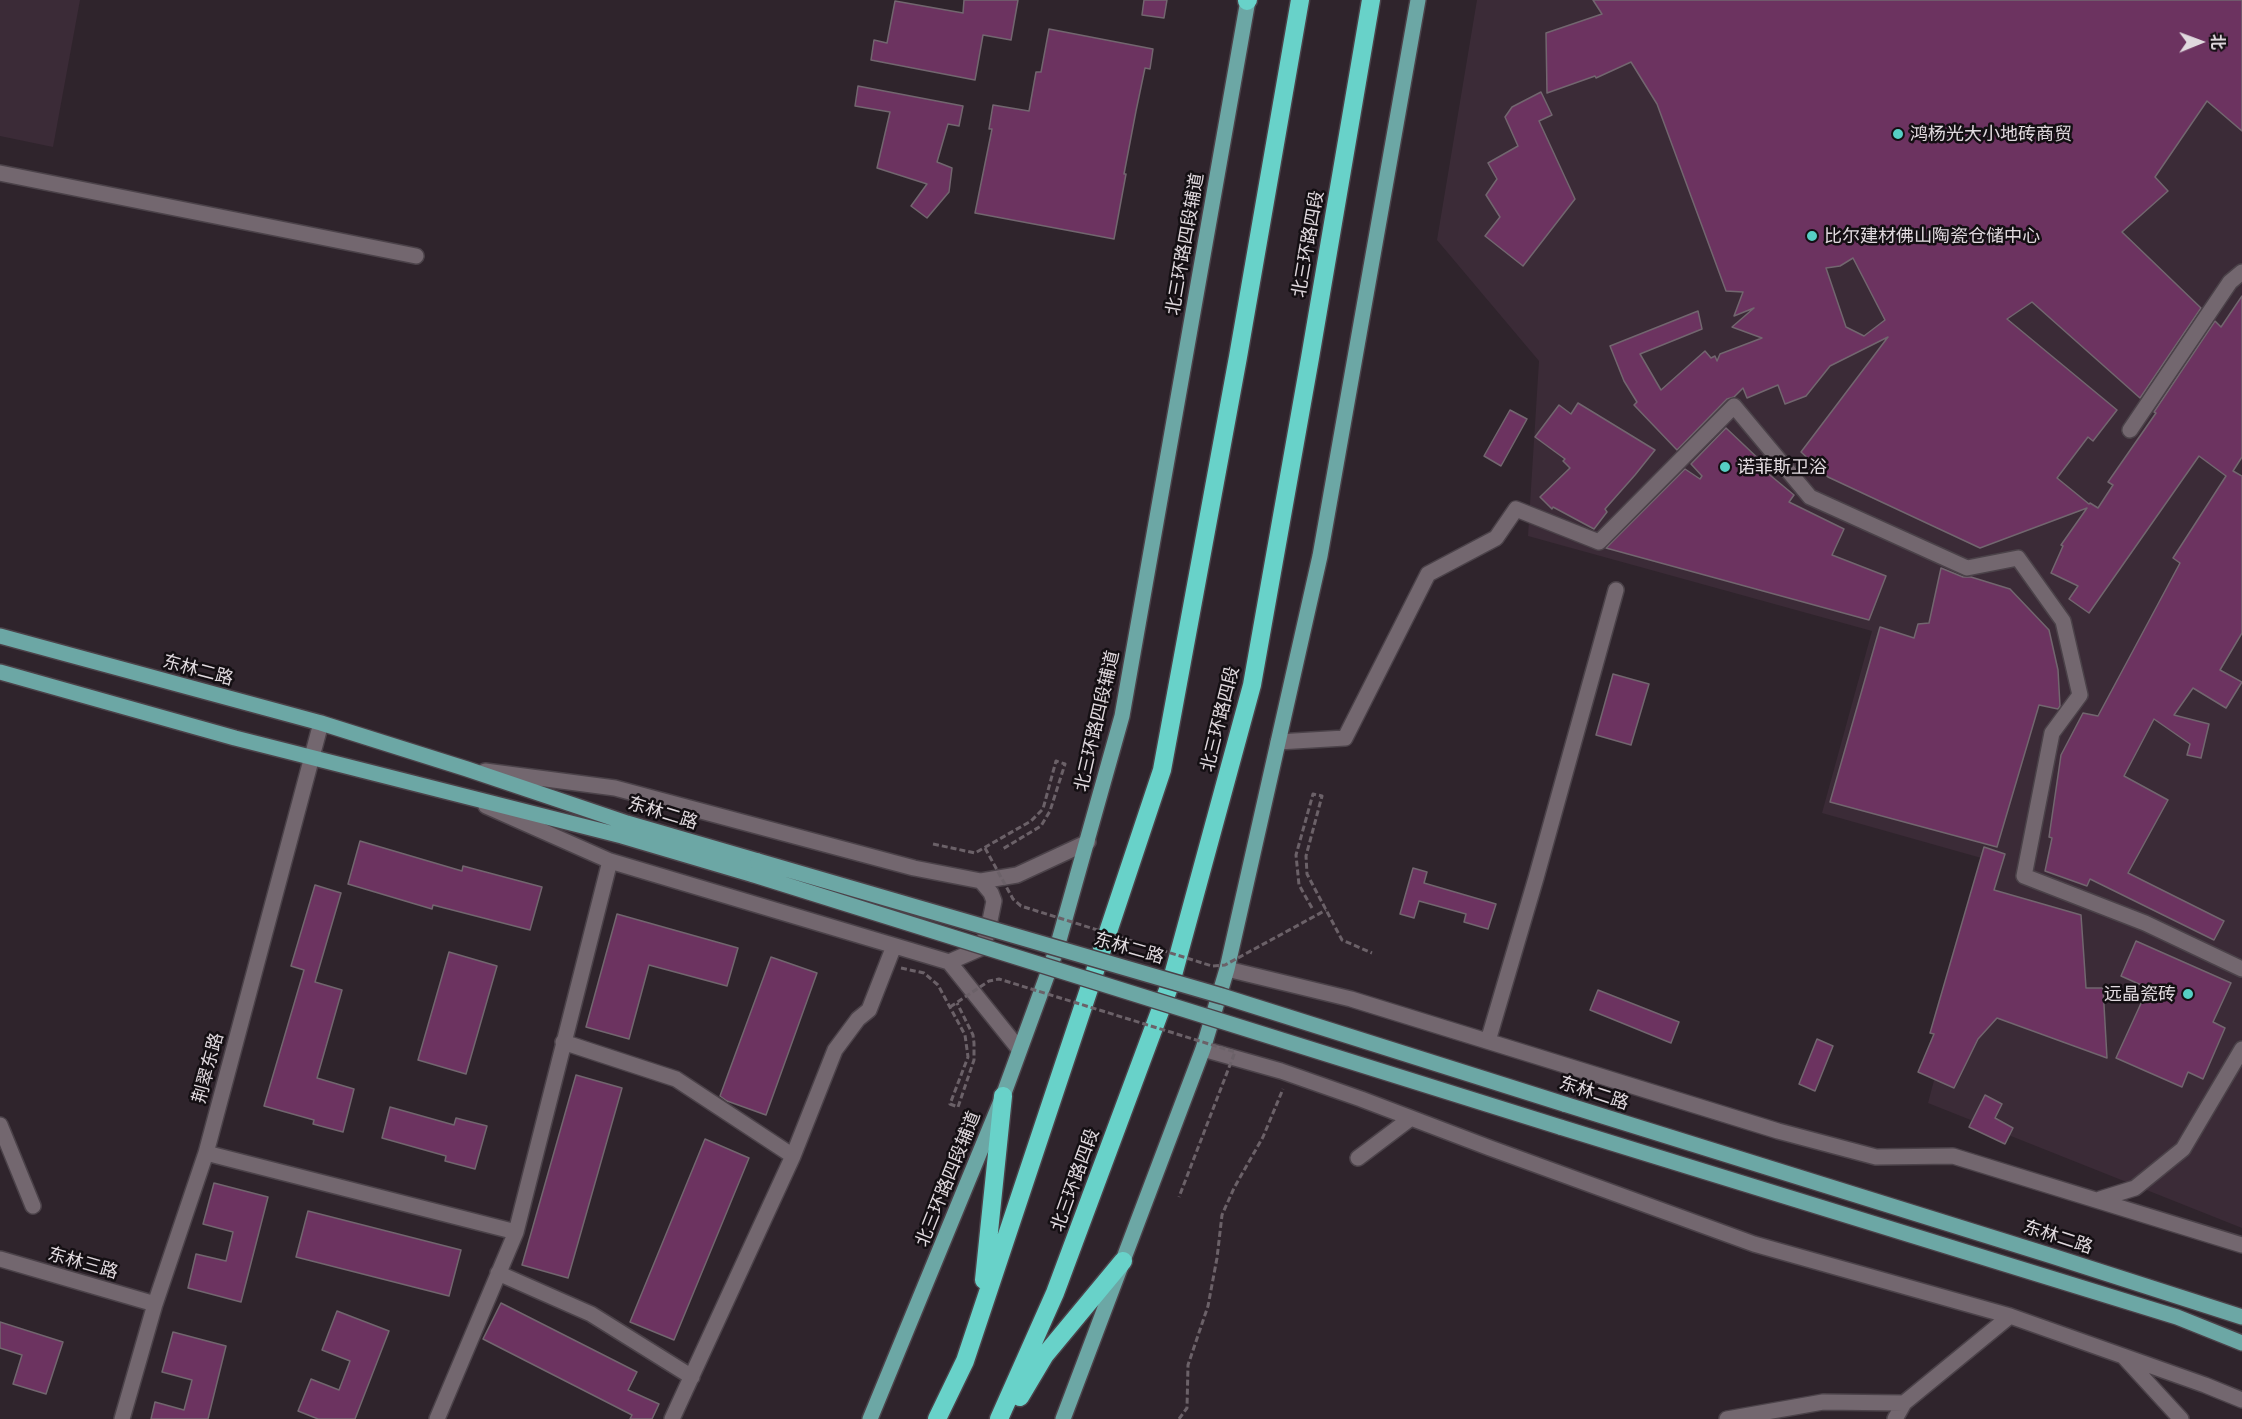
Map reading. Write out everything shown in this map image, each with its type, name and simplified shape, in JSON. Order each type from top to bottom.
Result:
[{"type":"highway","points":[[937,1419],[965,1361],[1162,770],[1238,357],[1300,0]]},
{"type":"highway","name":"北三环路四段","points":[[999,1419],[1055,1293],[1172,979],[1252,685],[1371,0]]},
{"type":"highway","points":[[981,1314],[1003,1096]]},
{"type":"highway","points":[[1007,1419],[1045,1355],[1123,1261]]},
{"type":"main road","name":"北三环路四段辅道","points":[[870,1419],[1003,1096],[1056,951],[1122,716],[1248,0]]},
{"type":"main road","points":[[1063,1419],[1203,1049],[1227,969],[1320,556],[1418,0]]},
{"type":"main road","name":"东林二路","points":[[0,636],[321,723],[467,769],[756,868],[1560,1127],[2177,1317],[2242,1343]]},
{"type":"main road","name":"东林二路","points":[[0,672],[311,758],[756,868],[1222,996],[2242,1317]]},
{"type":"street","points":[[0,173],[416,256]]},
{"type":"street","points":[[2130,430],[2230,282],[2242,272]]},
{"type":"street","points":[[1278,742],[1345,738],[1428,574],[1496,538],[1516,509],[1599,542],[1734,406],[1810,497],[1967,568],[2018,558],[2063,621],[2080,694],[2052,733],[2024,876],[2145,923],[2242,969]]},
{"type":"street","points":[[1488,1041],[1616,590]]},
{"type":"street","name":"荆翠东路","points":[[122,1419],[155,1305],[206,1153],[321,723]]},
{"type":"street","points":[[467,769],[615,788],[914,868],[981,881],[1017,875],[1088,842]]},
{"type":"street","points":[[470,798],[610,861],[949,962],[1019,1049]]},
{"type":"street","points":[[437,1419],[516,1232],[610,861]]},
{"type":"street","points":[[949,962],[979,948],[987,935],[994,901],[991,893],[981,881]]},
{"type":"street","points":[[672,1419],[793,1156],[835,1050],[858,1019],[869,1010],[894,946]]},
{"type":"street","points":[[1227,969],[1351,999],[1778,1131],[1876,1157],[1953,1156],[2242,1245]]},
{"type":"street","points":[[563,1042],[676,1079],[793,1156]]},
{"type":"street","points":[[1203,1049],[1281,1071],[1361,1098],[1754,1244],[2010,1316],[2122,1354],[2242,1400]]},
{"type":"street","points":[[2100,1200],[2135,1188],[2183,1149],[2242,1049]]},
{"type":"street","points":[[1358,1158],[1411,1118]]},
{"type":"street","points":[[0,1125],[33,1206]]},
{"type":"street","points":[[206,1153],[516,1232]]},
{"type":"street","name":"东林三路","points":[[0,1259],[155,1305]]},
{"type":"street","points":[[498,1273],[591,1314],[692,1377]]},
{"type":"street","points":[[1895,1419],[1904,1403],[2010,1316]]},
{"type":"street","points":[[2122,1354],[2181,1419]]},
{"type":"street","points":[[2205,1385],[2242,1389]]},
{"type":"street","points":[[1727,1419],[1823,1402],[1904,1403]]},
{"type":"path","points":[[933,844],[975,853],[1032,820],[1043,809],[1056,761],[1065,764],[1050,811],[1041,826],[1001,850]]},
{"type":"path","points":[[1312,908],[1299,885],[1296,855],[1313,794],[1322,796],[1306,856],[1306,874],[1342,940],[1372,953]]},
{"type":"path","points":[[985,848],[1013,899],[1021,906],[1212,966],[1225,965],[1326,910]]},
{"type":"path","points":[[894,967],[924,973],[938,985],[965,1035],[968,1057],[950,1104],[958,1107],[974,1060],[974,1043],[973,1035],[957,1003]]},
{"type":"path","points":[[950,1007],[989,981],[999,979],[1234,1052],[1179,1197]]},
{"type":"path","points":[[1179,1419],[1187,1408],[1188,1365],[1208,1306],[1222,1215],[1234,1188],[1263,1137],[1283,1089]]},
{"type":"shaded area","points":[[0,0],[80,0],[53,147],[0,136]]},
{"type":"shaded area","points":[[1477,0],[2242,0],[2242,1228],[1928,1103],[1992,861],[1822,813],[1872,631],[1528,536],[1539,361],[1437,240]]},
{"type":"building","points":[[964,0],[1018,0],[1011,40],[983,35],[975,80],[871,60],[874,40],[887,43],[895,1],[963,13]]},
{"type":"building","points":[[1144,0],[1167,0],[1164,18],[1142,15]]},
{"type":"building","points":[[1593,0],[2242,0],[2242,131],[2207,101],[2155,177],[2168,191],[2122,232],[2201,308],[2140,398],[2032,302],[2007,319],[2117,410],[2093,441],[2088,437],[2057,478],[2089,504],[2098,508],[2113,485],[2108,482],[2215,321],[2221,327],[2242,296],[2242,457],[2233,471],[2242,476],[2242,633],[2220,670],[2242,682],[2226,708],[2193,688],[2174,715],[2209,724],[2201,758],[2187,755],[2190,744],[2154,719],[2124,776],[2168,800],[2128,873],[2224,921],[2214,940],[2090,879],[2087,886],[2045,871],[2052,838],[2049,837],[2061,755],[2083,713],[2098,716],[2180,563],[2173,558],[2226,476],[2199,456],[2089,613],[2069,599],[2078,586],[2051,573],[2063,546],[2061,545],[2087,508],[1980,548],[1828,477],[1801,452],[1888,337],[1830,366],[1806,396],[1785,404],[1778,385],[1747,398],[1743,388],[1734,397],[1727,399],[1677,450],[1634,405],[1637,402],[1624,381],[1610,346],[1698,311],[1702,329],[1640,354],[1661,390],[1705,351],[1711,358],[1715,356],[1717,361],[1720,354],[1762,338],[1732,327],[1754,308],[1734,316],[1743,292],[1726,291],[1657,104],[1631,62],[1596,78],[1595,76],[1547,93],[1546,33],[1602,14]],"holes":[[[1853,258],[1885,320],[1864,336],[1846,327],[1826,268],[1840,266]]]},
{"type":"building","points":[[1049,29],[1153,49],[1150,69],[1145,68],[1136,111],[1114,239],[975,213],[992,129],[989,129],[993,105],[1029,111],[1036,72],[1041,72]]},
{"type":"building","points":[[858,86],[963,106],[959,126],[948,124],[937,162],[952,168],[949,192],[927,218],[911,206],[927,184],[877,168],[890,112],[855,106]]},
{"type":"building","points":[[1541,92],[1552,115],[1539,121],[1575,199],[1523,266],[1485,236],[1500,217],[1486,195],[1497,179],[1488,163],[1518,146],[1505,117],[1512,107]]},
{"type":"building","points":[[1578,403],[1655,450],[1605,509],[1607,512],[1594,529],[1553,507],[1552,509],[1540,497],[1570,468],[1563,461],[1565,459],[1535,437],[1559,405],[1571,414]]},
{"type":"building","points":[[1510,410],[1527,419],[1501,466],[1484,456]]},
{"type":"building","points":[[1726,428],[1763,463],[1759,466],[1794,495],[1789,502],[1844,529],[1832,555],[1886,576],[1869,620],[1606,548],[1685,469],[1700,479],[1702,476],[1691,464]]},
{"type":"building","points":[[1941,568],[1963,577],[1971,577],[2010,589],[2049,630],[2058,670],[2060,706],[2058,709],[2039,705],[1997,847],[1830,802],[1880,627],[1914,638],[1918,624],[1929,623]]},
{"type":"building","points":[[1613,674],[1649,684],[1631,745],[1596,735]]},
{"type":"building","points":[[360,841],[462,871],[463,866],[542,887],[530,930],[433,905],[432,909],[348,884]]},
{"type":"building","points":[[1984,847],[2005,854],[1994,890],[2081,915],[2086,988],[2103,988],[2107,1058],[1997,1018],[1978,1039],[1954,1088],[1918,1072],[1934,1034],[1930,1033]]},
{"type":"building","points":[[1413,868],[1427,872],[1424,883],[1496,904],[1488,929],[1464,922],[1466,914],[1419,901],[1414,918],[1400,914]]},
{"type":"building","points":[[315,885],[341,893],[315,982],[342,990],[317,1078],[354,1089],[343,1132],[313,1124],[314,1120],[264,1106],[304,970],[291,966]]},
{"type":"building","points":[[617,914],[738,948],[727,986],[649,965],[629,1039],[586,1027]]},
{"type":"building","points":[[2136,941],[2231,983],[2213,1022],[2225,1028],[2203,1079],[2188,1072],[2182,1087],[2116,1058],[2148,988],[2121,976]]},
{"type":"building","points":[[449,952],[497,966],[466,1074],[418,1060]]},
{"type":"building","points":[[771,957],[817,973],[766,1115],[727,1101],[720,1096]]},
{"type":"building","points":[[1598,990],[1679,1022],[1671,1043],[1590,1010]]},
{"type":"building","points":[[1817,1039],[1833,1046],[1815,1091],[1799,1084]]},
{"type":"building","points":[[576,1075],[622,1088],[568,1278],[522,1265]]},
{"type":"building","points":[[1985,1095],[2002,1104],[1995,1118],[2013,1128],[2005,1144],[1969,1127]]},
{"type":"building","points":[[390,1107],[454,1125],[456,1118],[487,1126],[475,1169],[445,1161],[446,1156],[382,1138]]},
{"type":"building","points":[[705,1139],[749,1158],[674,1340],[630,1322]]},
{"type":"building","points":[[214,1183],[268,1197],[241,1302],[188,1288],[196,1254],[226,1261],[233,1232],[203,1224]]},
{"type":"building","points":[[308,1211],[461,1250],[449,1296],[296,1257]]},
{"type":"building","points":[[501,1303],[637,1372],[628,1390],[659,1404],[652,1419],[630,1419],[632,1415],[483,1339]]},
{"type":"building","points":[[337,1311],[389,1331],[355,1419],[318,1419],[298,1411],[311,1379],[339,1390],[350,1361],[322,1350]]},
{"type":"building","points":[[0,1322],[63,1342],[46,1394],[13,1384],[22,1355],[0,1348]]},
{"type":"building","points":[[173,1332],[226,1346],[208,1419],[151,1419],[155,1402],[184,1410],[192,1380],[162,1372]]},
{"type":"place","name":"鸿杨光大小地砖商贸","points":[[1898,134]]},
{"type":"place","name":"比尔建材佛山陶瓷仓储中心","points":[[1812,236]]},
{"type":"place","name":"诺菲斯卫浴","points":[[1725,467]]},
{"type":"place","name":"远晶瓷砖","points":[[2188,994]]}]
